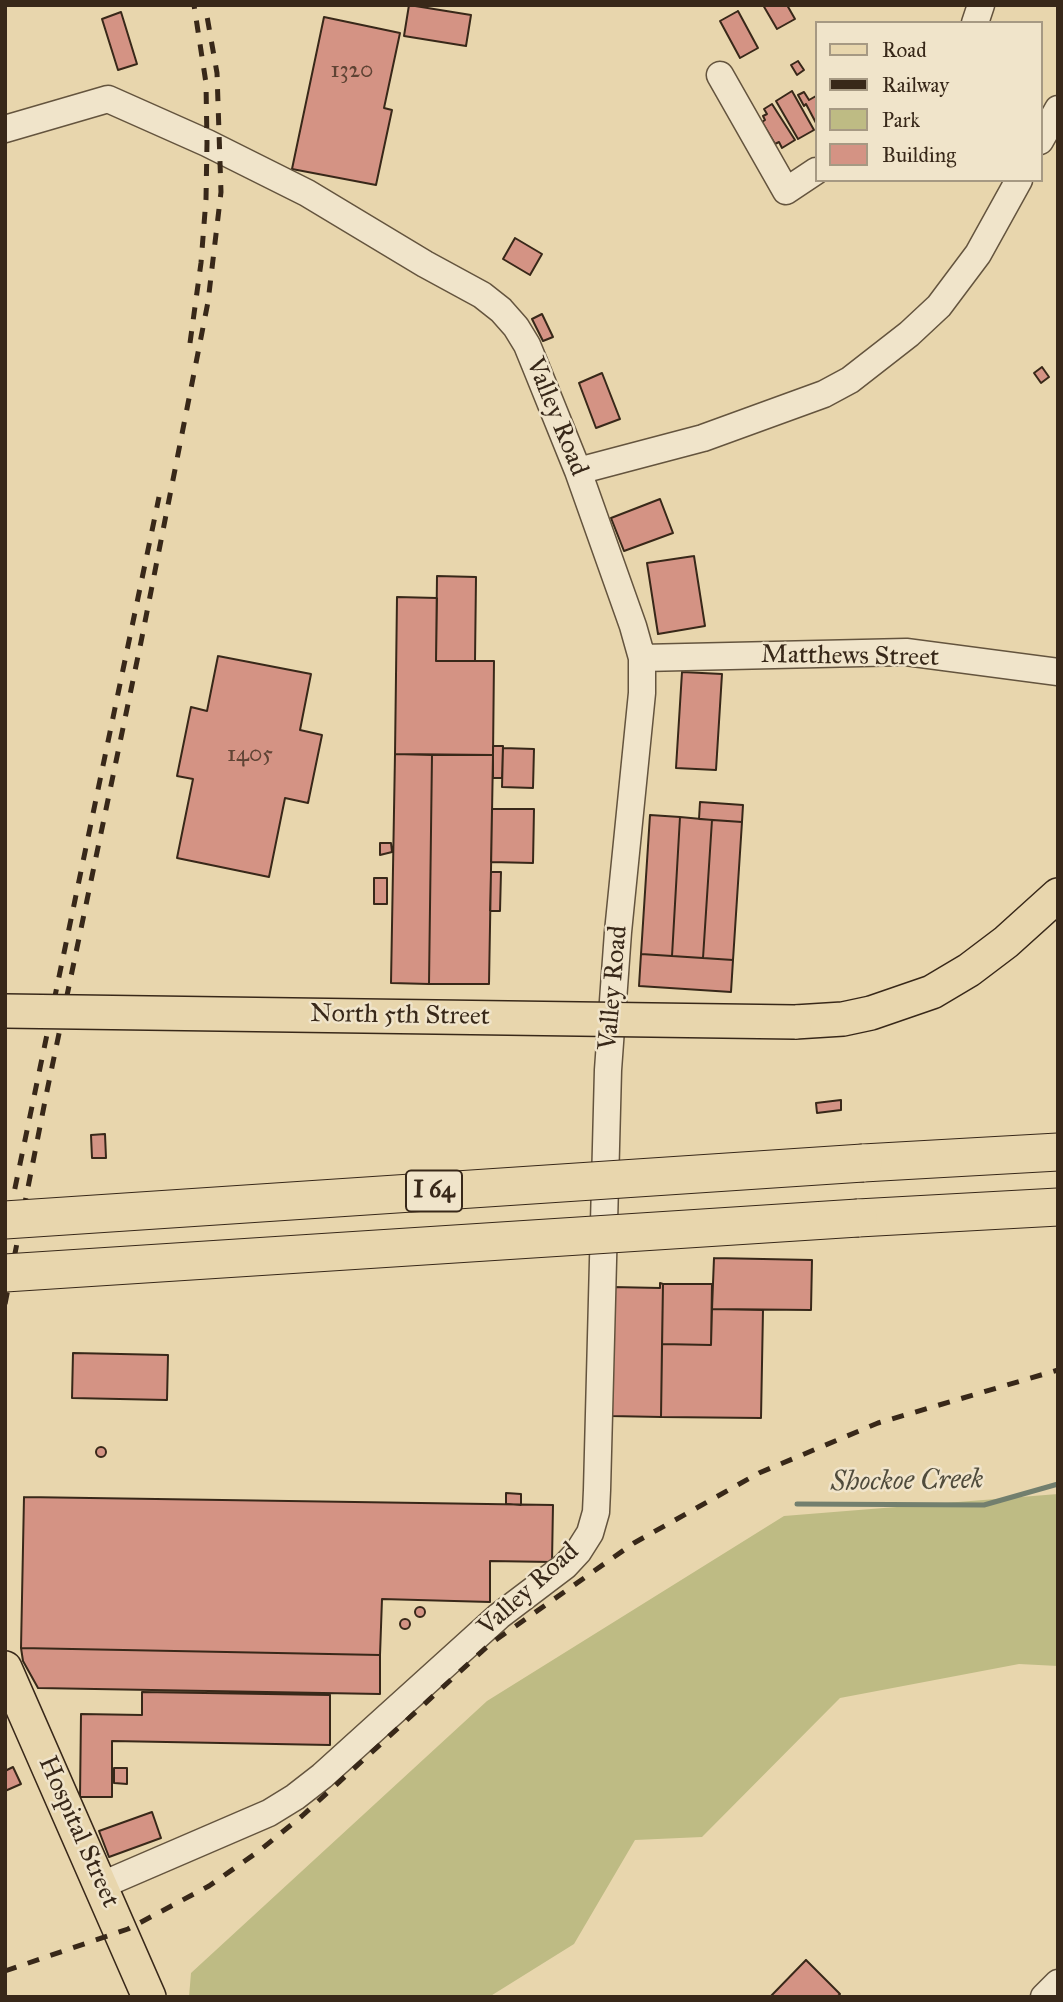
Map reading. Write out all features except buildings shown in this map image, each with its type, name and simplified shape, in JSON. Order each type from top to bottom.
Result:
[{"type":"highway","name":"I 64","points":[[5,1220],[1058,1152]]},
{"type":"highway","name":"I 64","points":[[5,1273],[1058,1207]]},
{"type":"main road","name":"North 5th Street","points":[[5,1011],[816,1022],[852,1017],[932,992],[969,970],[1006,942],[1058,895]]},
{"type":"main road","name":"Hospital Street","points":[[5,1668],[149,1997]]},
{"type":"street","points":[[720,75],[786,191],[814,172]]},
{"type":"street","name":"Valley Road","points":[[5,129],[108,99],[207,143],[307,193],[482,295],[501,310],[527,345],[578,471],[642,658],[642,693],[618,932],[608,1070],[597,1490],[596,1512],[590,1533],[565,1566],[499,1616],[322,1776],[295,1797],[269,1813],[102,1885]]},
{"type":"street","points":[[1042,137],[1058,109]]},
{"type":"street","points":[[578,471],[703,438],[824,394],[850,380],[909,334],[939,306],[978,254],[1017,182]]},
{"type":"street","name":"Matthews Street","points":[[642,658],[906,652],[1058,672]]},
{"type":"street","points":[[1045,1997],[1058,1983]]},
{"type":"green space","points":[[1058,1494],[1058,1666],[1019,1664],[840,1698],[702,1837],[635,1840],[574,1944],[489,1997],[189,1997],[191,1973],[487,1701],[784,1516]]},
{"type":"waterway","name":"Shockoe Creek","points":[[797,1504],[984,1505],[1058,1484]]},
{"type":"railway","points":[[190,343],[201,263],[207,143],[206,83],[194,5]]},
{"type":"railway","points":[[5,1304],[208,302],[221,192],[217,73],[205,5]]},
{"type":"railway","points":[[5,1236],[159,497]]},
{"type":"railway","points":[[5,1971],[128,1929],[209,1886],[259,1851],[302,1816],[490,1644],[634,1543],[759,1473],[878,1423],[1058,1370]]}]
